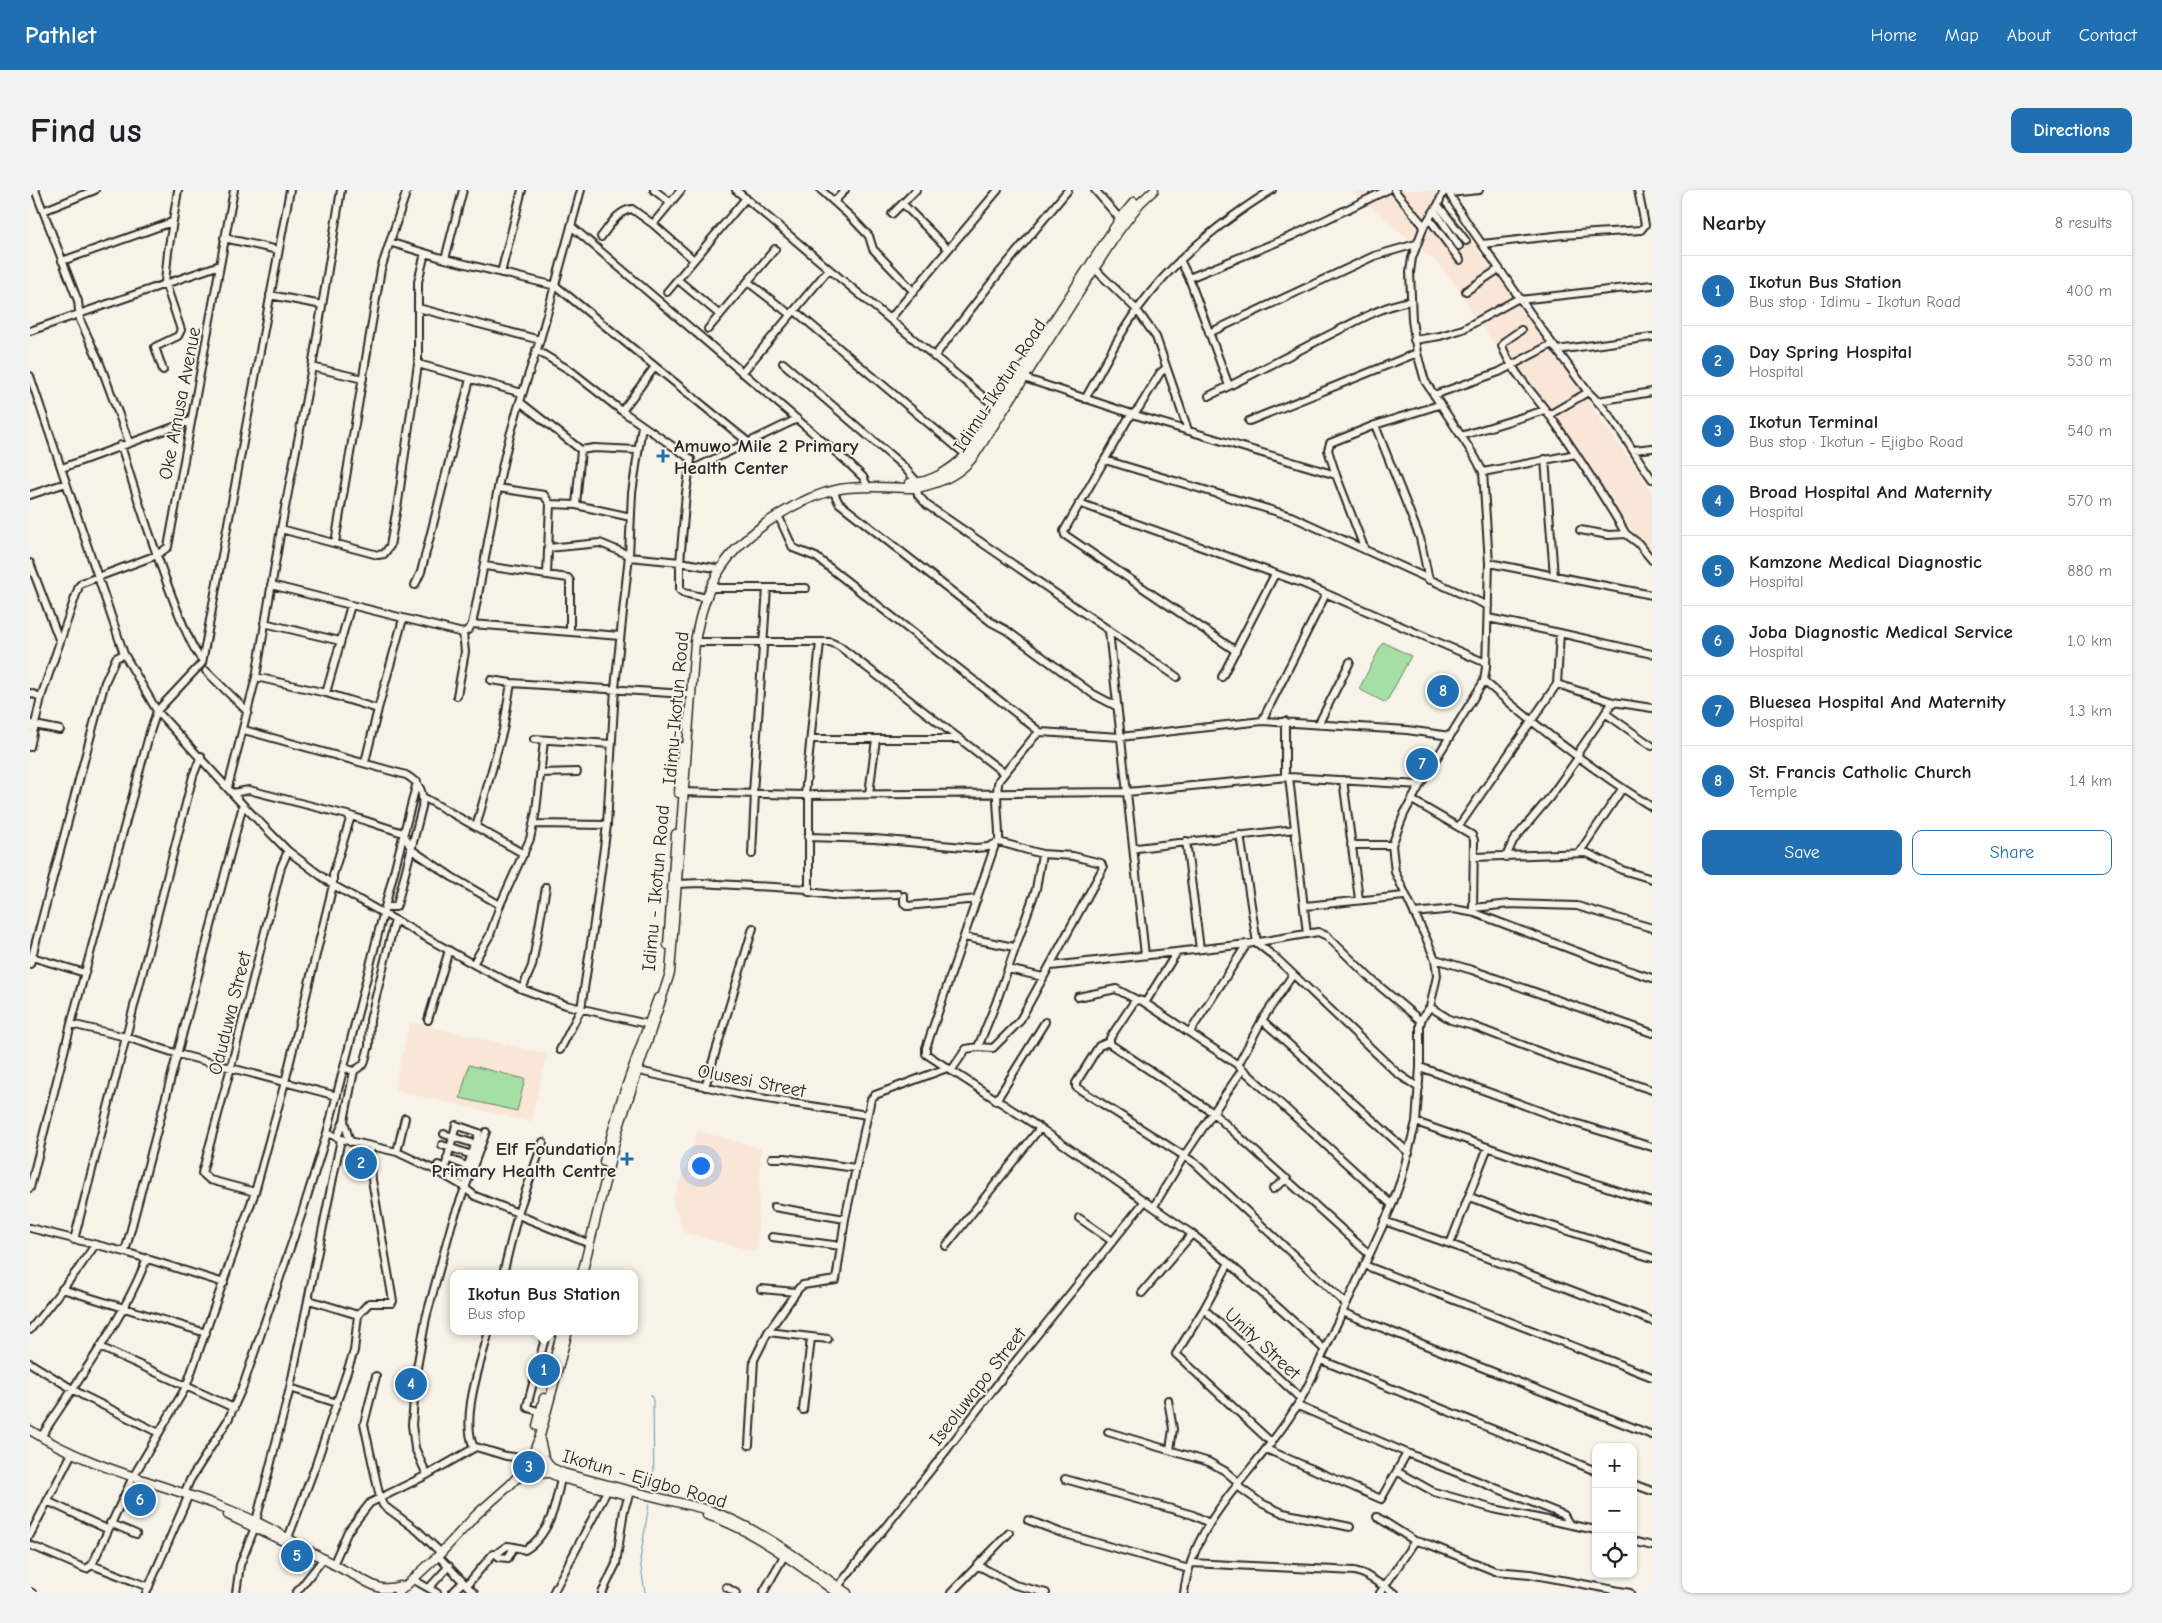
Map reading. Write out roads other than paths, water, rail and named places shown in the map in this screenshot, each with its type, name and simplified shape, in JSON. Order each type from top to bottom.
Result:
[{"type":"main road","name":"Idimu - Ikotun Road","points":[[635,1070],[647,1024],[658,999],[666,967],[682,792],[690,640],[702,597],[715,568],[729,547],[742,534],[754,524],[781,511],[801,496],[827,487],[866,483],[917,486],[946,472],[966,455],[1094,265],[1120,218],[1146,190]]},
{"type":"main road","name":"Idimu-Ikotun Road","points":[[583,1270],[590,1229],[635,1070],[668,983],[678,884],[682,792],[695,642],[699,622],[711,588],[724,562],[733,550],[756,529],[781,511],[807,499],[833,491],[854,488],[917,486],[942,482],[966,466],[1024,378],[1094,265],[1129,216],[1154,190]]},
{"type":"main road","points":[[578,1270],[590,1229]]},
{"type":"main road","points":[[518,1478],[534,1440],[561,1335]]},
{"type":"main road","points":[[256,1524],[320,1563],[387,1592],[399,1590],[414,1580],[474,1512],[508,1482],[536,1450],[567,1335]]},
{"type":"main road","points":[[30,1430],[89,1463]]},
{"type":"main road","points":[[30,1435],[70,1457],[186,1496],[288,1538],[333,1565],[387,1592]]},
{"type":"main road","points":[[399,1590],[477,1514],[518,1478],[550,1470],[542,1450],[540,1436]]},
{"type":"main road","name":"Ikotun - Ejigbo Road","points":[[527,1460],[550,1470],[631,1492],[709,1510],[733,1520],[773,1545],[836,1591]]},
{"type":"main road","name":"Ikotun - Ejigbo Road","points":[[550,1470],[561,1478],[711,1516],[773,1545],[784,1556],[836,1591],[847,1593]]},
{"type":"street","points":[[35,190],[78,301],[80,320],[99,361],[129,442]]},
{"type":"street","points":[[43,211],[96,190]]},
{"type":"street","points":[[162,370],[155,347],[178,336],[181,330],[165,282],[178,190]]},
{"type":"street","name":"Oke Amusa Avenue","points":[[156,555],[168,547],[234,190]]},
{"type":"street","points":[[30,1188],[71,1024],[157,710],[202,664],[290,190]]},
{"type":"street","points":[[228,787],[256,677],[270,585],[312,367],[341,190]]},
{"type":"street","points":[[335,542],[381,269],[392,243],[407,190]]},
{"type":"street","points":[[445,259],[463,190]]},
{"type":"street","points":[[501,273],[522,190]]},
{"type":"street","points":[[270,585],[463,633],[469,629],[472,624],[484,566],[498,488],[522,393],[556,286],[581,190]]},
{"type":"street","points":[[654,190],[671,203]]},
{"type":"street","points":[[653,224],[681,190]]},
{"type":"street","points":[[736,190],[997,408]]},
{"type":"street","points":[[821,190],[835,201],[869,236],[873,249],[914,292]]},
{"type":"street","points":[[835,201],[845,190]]},
{"type":"street","points":[[892,214],[916,190]]},
{"type":"street","points":[[890,319],[998,190]]},
{"type":"street","points":[[934,357],[995,278],[1068,190]]},
{"type":"street","points":[[1094,190],[1120,218]]},
{"type":"street","points":[[1085,399],[1137,310],[1180,260],[1221,223],[1272,190]]},
{"type":"street","points":[[1189,278],[1292,236],[1387,190]]},
{"type":"street","points":[[1394,190],[1424,226]]},
{"type":"street","points":[[1445,191],[1479,190]]},
{"type":"street","points":[[1482,244],[1563,235],[1641,230],[1645,226],[1638,190]]},
{"type":"street","points":[[1184,1593],[1190,1566],[1209,1523],[1298,1406],[1321,1360],[1392,1205],[1416,1122],[1421,1022],[1430,1007],[1437,976],[1435,960],[1414,913],[1404,896],[1395,872],[1392,845],[1404,814],[1420,785],[1484,681],[1488,618],[1489,563],[1483,472],[1461,436],[1439,406],[1425,381],[1414,340],[1410,301],[1410,272],[1416,244],[1424,226],[1430,220],[1445,191]]},
{"type":"street","points":[[1445,191],[1552,344],[1588,392],[1598,401],[1634,450],[1652,479]]},
{"type":"street","points":[[667,292],[746,198]]},
{"type":"street","points":[[903,204],[948,249]]},
{"type":"street","points":[[1438,205],[1466,241]]},
{"type":"street","points":[[601,237],[619,214],[627,210],[635,210],[694,260]]},
{"type":"street","points":[[1435,211],[1459,246]]},
{"type":"street","points":[[1430,220],[1460,260]]},
{"type":"street","points":[[62,261],[172,222]]},
{"type":"street","points":[[571,226],[858,472],[866,483]]},
{"type":"street","points":[[224,238],[278,250]]},
{"type":"street","points":[[392,243],[445,259],[556,286],[654,368],[748,442]]},
{"type":"street","points":[[1209,333],[1374,256],[1416,244]]},
{"type":"street","points":[[708,329],[775,249]]},
{"type":"street","points":[[281,529],[378,555],[384,554],[390,546],[418,364],[418,282],[425,253]]},
{"type":"street","points":[[1180,260],[1189,278],[1229,386]]},
{"type":"street","points":[[30,331],[165,282],[220,265]]},
{"type":"street","points":[[1094,265],[1099,273],[1137,310],[1156,337],[1188,430]]},
{"type":"street","points":[[742,372],[829,269]]},
{"type":"street","points":[[1466,291],[1499,269]]},
{"type":"street","points":[[678,280],[720,314]]},
{"type":"street","points":[[748,282],[793,313],[966,455]]},
{"type":"street","points":[[1414,340],[1440,336],[1463,329],[1520,299],[1652,285]]},
{"type":"street","points":[[270,295],[322,305]]},
{"type":"street","points":[[1208,396],[1350,324],[1398,303],[1410,301]]},
{"type":"street","points":[[418,308],[540,340]]},
{"type":"street","points":[[1521,330],[1505,341],[1502,346],[1512,366],[1576,454],[1626,534],[1638,543],[1652,560]]},
{"type":"street","points":[[1558,350],[1652,337]]},
{"type":"street","points":[[1434,395],[1512,366],[1552,344]]},
{"type":"street","points":[[536,350],[570,371],[642,426],[688,456],[692,463],[686,493],[680,562],[681,592],[702,597]]},
{"type":"street","points":[[1249,421],[1417,353]]},
{"type":"street","points":[[782,363],[903,466],[917,486],[918,495],[927,505],[1177,677]]},
{"type":"street","points":[[418,364],[522,393]]},
{"type":"street","points":[[312,367],[363,379]]},
{"type":"street","points":[[622,411],[654,368]]},
{"type":"street","points":[[1166,368],[1160,373],[1140,408],[1132,414],[1065,527],[1065,535],[1236,651]]},
{"type":"street","points":[[30,376],[124,654],[157,710],[201,756],[243,805],[288,850],[333,885],[473,964],[522,990],[581,1009],[647,1024]]},
{"type":"street","points":[[415,585],[421,572],[470,378]]},
{"type":"street","points":[[1024,378],[1132,414],[1336,475]]},
{"type":"street","points":[[1461,436],[1547,413],[1588,392]]},
{"type":"street","points":[[1598,401],[1652,392]]},
{"type":"street","points":[[520,402],[581,450],[594,448],[637,450]]},
{"type":"street","points":[[1365,550],[1336,475],[1328,450],[1330,443],[1375,425],[1439,406]]},
{"type":"street","points":[[691,470],[797,419]]},
{"type":"street","points":[[62,468],[190,421]]},
{"type":"street","points":[[1375,425],[1420,538],[1429,580]]},
{"type":"street","points":[[560,1050],[581,1009],[607,825],[615,688],[629,556],[630,517],[637,450],[642,426]]},
{"type":"street","points":[[121,445],[156,555],[189,639],[198,656],[202,659]]},
{"type":"street","points":[[1634,450],[1652,448]]},
{"type":"street","points":[[576,505],[581,450]]},
{"type":"street","points":[[1483,472],[1576,454]]},
{"type":"street","points":[[1545,459],[1554,576]]},
{"type":"street","points":[[1105,460],[1292,516],[1488,606]]},
{"type":"street","points":[[30,496],[66,483]]},
{"type":"street","points":[[498,488],[544,495],[550,504],[547,574]]},
{"type":"street","points":[[833,491],[840,503],[991,622],[1006,630],[1094,694],[1116,706]]},
{"type":"street","points":[[550,504],[576,505],[630,517]]},
{"type":"street","points":[[1079,504],[1275,574],[1486,663]]},
{"type":"street","points":[[781,511],[793,548],[798,552],[816,557],[1040,732],[1120,737],[1262,721],[1285,721],[1407,730],[1450,736]]},
{"type":"street","points":[[1580,530],[1609,535],[1626,534]]},
{"type":"street","points":[[548,548],[600,543],[629,556],[715,568]]},
{"type":"street","points":[[30,748],[32,724],[79,586],[82,583],[156,555]]},
{"type":"street","points":[[30,563],[60,642]]},
{"type":"street","points":[[1489,563],[1652,595]]},
{"type":"street","points":[[484,566],[565,576],[570,580],[570,630]]},
{"type":"street","points":[[1222,677],[1275,574]]},
{"type":"street","points":[[711,588],[806,588]]},
{"type":"street","points":[[752,854],[754,794],[768,588]]},
{"type":"street","points":[[1262,721],[1326,594]]},
{"type":"street","points":[[326,693],[351,605]]},
{"type":"street","points":[[1488,618],[1560,632],[1652,654]]},
{"type":"street","points":[[364,762],[403,619]]},
{"type":"street","points":[[264,623],[340,641]]},
{"type":"street","points":[[472,624],[570,630],[620,636]]},
{"type":"street","points":[[1109,631],[1145,955]]},
{"type":"street","points":[[1458,826],[1557,684],[1560,632]]},
{"type":"street","points":[[457,696],[465,652],[463,633]]},
{"type":"street","points":[[695,642],[830,642],[840,646],[1004,772]]},
{"type":"street","points":[[820,642],[807,795],[808,889],[811,894],[841,896],[901,895],[904,903],[908,906],[977,899]]},
{"type":"street","points":[[85,973],[31,960],[105,682],[116,658],[124,654]]},
{"type":"street","points":[[1319,723],[1350,662]]},
{"type":"street","points":[[206,671],[248,712]]},
{"type":"street","points":[[256,677],[326,693],[378,709]]},
{"type":"street","points":[[491,680],[511,683],[615,688],[686,694]]},
{"type":"street","points":[[1484,681],[1530,721],[1578,758],[1622,789],[1652,807]]},
{"type":"street","points":[[476,827],[503,730],[511,683]]},
{"type":"street","points":[[1557,684],[1613,702],[1652,708]]},
{"type":"street","points":[[30,693],[42,697]]},
{"type":"street","points":[[1506,857],[1513,841],[1550,798],[1578,758],[1579,751],[1606,716],[1613,702]]},
{"type":"street","points":[[1606,716],[1652,746]]},
{"type":"street","points":[[1285,721],[1287,777],[1305,906],[1307,934]]},
{"type":"street","points":[[32,724],[60,730]]},
{"type":"street","points":[[244,730],[406,775],[415,781],[423,797],[524,854]]},
{"type":"street","points":[[1040,732],[998,780],[997,793],[1000,825],[997,843],[926,1048],[928,1057],[1040,1128],[1192,1234],[1230,1263],[1324,1350]]},
{"type":"street","points":[[534,739],[611,744]]},
{"type":"street","points":[[811,739],[960,739]]},
{"type":"street","points":[[473,964],[490,935],[500,905],[524,854],[534,824],[544,740]]},
{"type":"street","points":[[869,794],[876,740]]},
{"type":"street","points":[[74,1240],[193,776],[201,756]]},
{"type":"street","points":[[540,773],[577,772]]},
{"type":"street","points":[[682,792],[807,795],[1127,792],[1287,777],[1420,785]]},
{"type":"street","points":[[1343,780],[1359,899]]},
{"type":"street","points":[[92,1565],[148,1590],[186,1496],[190,1480],[234,1408],[328,1133],[384,915],[415,781]]},
{"type":"street","points":[[1580,853],[1622,789]]},
{"type":"street","points":[[233,793],[249,790],[351,816],[403,833],[412,850],[452,877],[500,905]]},
{"type":"street","points":[[386,906],[397,906],[412,850],[423,797]]},
{"type":"street","points":[[1412,800],[1472,835],[1474,911]]},
{"type":"street","points":[[125,1252],[243,805]]},
{"type":"street","points":[[408,809],[420,814]]},
{"type":"street","points":[[30,1545],[84,1569],[92,1565],[108,1526],[132,1479],[186,1387],[255,1192],[285,1082],[333,885],[333,875],[351,816]]},
{"type":"street","points":[[534,824],[607,825]]},
{"type":"street","points":[[1137,848],[1295,829]]},
{"type":"street","points":[[1240,835],[1257,943],[1292,972],[1397,1073],[1419,1088]]},
{"type":"street","points":[[749,1444],[754,1360],[768,1332],[803,1285],[836,1280],[844,1219],[869,1103],[875,1095],[949,1069],[966,1049],[996,1046],[1015,1027],[1051,966],[1103,865],[1087,858],[1042,854],[997,843],[975,848],[875,839],[808,837]]},
{"type":"street","points":[[1186,841],[1200,949]]},
{"type":"street","points":[[1351,845],[1392,845]]},
{"type":"street","name":"Oduduwa Street","points":[[255,1192],[210,1180],[202,1173],[231,1067],[281,867],[288,850]]},
{"type":"street","points":[[1474,857],[1580,853],[1593,855],[1622,870],[1652,879]]},
{"type":"street","points":[[978,1047],[1036,890],[1042,854]]},
{"type":"street","points":[[678,884],[700,883],[808,889]]},
{"type":"street","points":[[522,990],[532,966],[546,887]]},
{"type":"street","points":[[1305,906],[1359,899],[1404,896]]},
{"type":"street","points":[[1474,911],[1510,904],[1584,906],[1652,928]]},
{"type":"street","points":[[1414,913],[1454,909],[1474,911],[1607,963],[1652,978]]},
{"type":"street","points":[[236,1593],[240,1565],[256,1524],[290,1388],[309,1300],[339,1138],[354,1071],[364,1064],[368,1046],[370,1020],[394,920]]},
{"type":"street","points":[[705,1087],[753,928]]},
{"type":"street","points":[[1051,966],[1257,943],[1318,932],[1327,936],[1371,979],[1421,1022]]},
{"type":"street","points":[[964,937],[1014,947]]},
{"type":"street","points":[[1190,1032],[1248,944]]},
{"type":"street","points":[[428,1020],[449,950]]},
{"type":"street","points":[[1145,1002],[1177,952]]},
{"type":"street","points":[[1435,960],[1472,970],[1652,1032]]},
{"type":"street","points":[[1008,969],[1043,977]]},
{"type":"street","points":[[1154,1206],[1240,1067],[1262,1020],[1292,972]]},
{"type":"street","points":[[1078,997],[1116,989],[1145,1002],[1240,1067],[1392,1205]]},
{"type":"street","points":[[1137,1000],[1109,1042],[1099,1046],[1076,1083],[1076,1087],[1195,1163],[1346,1304]]},
{"type":"street","points":[[1430,1007],[1451,1020],[1473,1026],[1561,1060],[1652,1090]]},
{"type":"street","points":[[1262,1020],[1408,1153]]},
{"type":"street","points":[[996,1100],[1045,1022]]},
{"type":"street","points":[[71,1024],[126,1037],[178,1054],[336,1096]]},
{"type":"street","points":[[1109,1042],[1212,1112],[1369,1254]]},
{"type":"street","points":[[1420,1066],[1556,1116],[1652,1146]]},
{"type":"street","points":[[344,1068],[354,1071]]},
{"type":"street","name":"Olusesi Street","points":[[635,1070],[742,1095],[866,1115]]},
{"type":"street","points":[[397,1152],[405,1118]]},
{"type":"street","points":[[344,1121],[350,1142]]},
{"type":"street","points":[[1416,1122],[1652,1202]]},
{"type":"street","points":[[427,1475],[415,1448],[412,1425],[416,1373],[426,1318],[452,1223],[462,1195],[464,1177],[469,1167],[479,1133],[456,1125],[447,1158],[441,1167],[464,1177]]},
{"type":"street","points":[[946,1246],[1040,1128]]},
{"type":"street","points":[[463,1187],[486,1132]]},
{"type":"street","points":[[328,1133],[350,1142],[397,1152],[433,1169],[475,1196],[585,1242]]},
{"type":"street","points":[[444,1134],[475,1144]]},
{"type":"street","points":[[504,1270],[518,1213],[543,1142]]},
{"type":"street","points":[[442,1145],[472,1155]]},
{"type":"street","points":[[288,1538],[316,1467],[354,1351],[358,1315],[369,1302],[392,1303],[393,1301],[372,1180],[370,1147]]},
{"type":"street","points":[[1450,1244],[1470,1198],[1488,1147]]},
{"type":"street","points":[[447,1158],[469,1167]]},
{"type":"street","points":[[772,1158],[785,1158],[855,1168]]},
{"type":"street","points":[[1274,1189],[1287,1179]]},
{"type":"street","points":[[1470,1198],[1652,1258]]},
{"type":"street","name":"Iseoluwapo Street","points":[[836,1591],[1145,1201]]},
{"type":"street","points":[[774,1207],[844,1219]]},
{"type":"street","points":[[1079,1218],[1112,1241]]},
{"type":"street","points":[[1384,1221],[1450,1244],[1652,1321]]},
{"type":"street","points":[[30,1229],[147,1258],[224,1283]]},
{"type":"street","points":[[1142,1293],[1192,1234]]},
{"type":"street","points":[[772,1237],[841,1246]]},
{"type":"street","points":[[30,1330],[80,1268],[95,1245]]},
{"type":"street","points":[[41,1437],[124,1307],[137,1285],[147,1258]]},
{"type":"street","points":[[1230,1263],[1176,1354],[1272,1442]]},
{"type":"street","points":[[1364,1265],[1652,1378]]},
{"type":"street","points":[[62,1289],[206,1333]]},
{"type":"street","points":[[761,1290],[796,1292]]},
{"type":"street","points":[[309,1300],[358,1315]]},
{"type":"street","name":"Unity Street","points":[[1204,1309],[1301,1398]]},
{"type":"street","points":[[1342,1312],[1652,1435]]},
{"type":"street","points":[[768,1332],[828,1339]]},
{"type":"street","points":[[474,1448],[469,1432],[469,1423],[476,1381],[487,1335]]},
{"type":"street","points":[[541,1412],[527,1406],[546,1335]]},
{"type":"street","points":[[803,1410],[811,1338]]},
{"type":"street","points":[[100,1347],[234,1408]]},
{"type":"street","points":[[1321,1360],[1592,1469]]},
{"type":"street","points":[[30,1364],[82,1395],[159,1433]]},
{"type":"street","points":[[376,1376],[364,1424],[383,1505],[418,1531],[474,1593]]},
{"type":"street","points":[[290,1388],[337,1403]]},
{"type":"street","points":[[1168,1400],[1173,1432],[1170,1450]]},
{"type":"street","points":[[1298,1406],[1407,1453],[1564,1515],[1569,1524]]},
{"type":"street","points":[[1108,1432],[1218,1466],[1261,1503],[1283,1513],[1350,1527]]},
{"type":"street","points":[[333,1565],[348,1531],[370,1503],[427,1475],[479,1446],[506,1456],[527,1460]]},
{"type":"street","points":[[1266,1449],[1381,1499],[1398,1472],[1407,1453]]},
{"type":"street","points":[[30,1535],[70,1457]]},
{"type":"street","points":[[1398,1472],[1434,1492],[1494,1509],[1592,1529]]},
{"type":"street","points":[[452,1593],[465,1583],[491,1555],[496,1554],[506,1546],[513,1549],[520,1547],[524,1550],[528,1547],[546,1527],[553,1512],[561,1478]]},
{"type":"street","points":[[1065,1479],[1193,1515],[1209,1523]]},
{"type":"street","points":[[1637,1485],[1652,1491]]},
{"type":"street","points":[[553,1593],[607,1491]]},
{"type":"street","points":[[602,1593],[616,1564],[624,1510],[629,1495]]},
{"type":"street","points":[[47,1501],[108,1526],[136,1534]]},
{"type":"street","points":[[1377,1517],[1415,1541],[1428,1544],[1496,1572],[1530,1574],[1630,1593]]},
{"type":"street","points":[[1028,1520],[1062,1533],[1190,1566],[1355,1571],[1364,1574],[1395,1593]]},
{"type":"street","points":[[951,1593],[1009,1533]]},
{"type":"street","points":[[1380,1593],[1415,1541]]},
{"type":"street","points":[[1637,1542],[1652,1546]]},
{"type":"street","points":[[496,1554],[499,1557],[508,1558],[513,1549]]},
{"type":"street","points":[[763,1593],[784,1556]]},
{"type":"street","points":[[296,1593],[320,1563]]},
{"type":"street","points":[[429,1588],[449,1566]]},
{"type":"street","points":[[979,1566],[1015,1585],[1046,1593]]},
{"type":"street","points":[[414,1580],[437,1593]]},
{"type":"street","points":[[726,1587],[736,1593]]},
{"type":"waterway","points":[[651,1395],[653,1400],[654,1489]]},
{"type":"waterway","points":[[645,1593],[640,1560],[649,1504]]},
{"type":"place","name":"Amuwo Mile 2 Primary Health Center","points":[[663,456]]},
{"type":"place","name":"St. Francis Catholic Church","points":[[1443,691]]},
{"type":"place","name":"Bluesea Hospital And Maternity","points":[[1422,764]]},
{"type":"place","name":"Elf Foundation Primary Health Centre","points":[[627,1159]]},
{"type":"place","name":"Day Spring Hospital","points":[[361,1163]]},
{"type":"place","name":"Ikotun Bus Station","points":[[544,1370]]},
{"type":"place","name":"Broad Hospital And Maternity","points":[[411,1384]]},
{"type":"place","name":"Ikotun Terminal","points":[[529,1467]]},
{"type":"place","name":"Joba Diagnostic Medical Service","points":[[140,1500]]},
{"type":"place","name":"Kamzone Medical Diagnostic","points":[[297,1556]]}]
